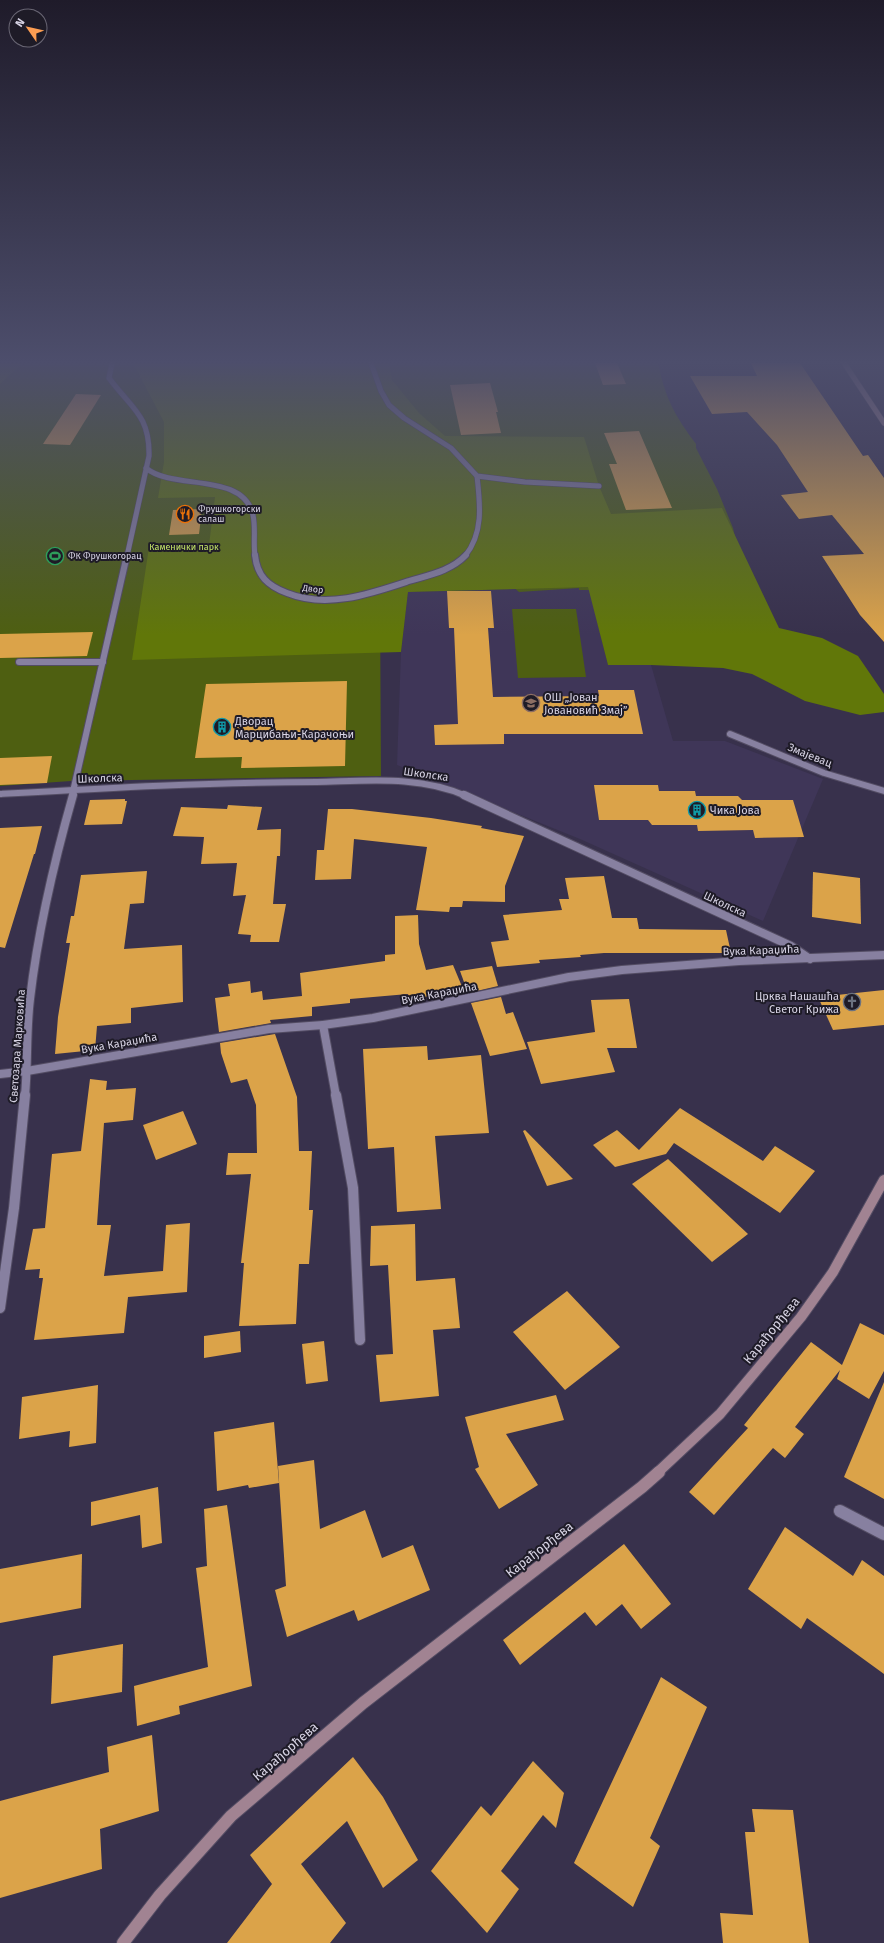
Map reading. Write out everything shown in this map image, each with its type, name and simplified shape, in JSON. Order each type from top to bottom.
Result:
[{"type":"main road","name":"Карађорђева","points":[[123,1943],[160,1895],[237,1811],[363,1703],[642,1488],[720,1414],[801,1317],[832,1272],[884,1180]]},
{"type":"street","points":[[74,790],[148,454]]},
{"type":"street","points":[[456,454],[477,476],[525,482],[599,486]]},
{"type":"street","name":"Двор","points":[[146,468],[152,473],[162,477],[227,489],[250,503],[254,513],[256,527],[253,541],[255,562],[261,578],[278,590],[301,598],[319,600],[349,598],[374,593],[436,573],[461,559],[469,552],[477,535],[479,498],[477,476]]},
{"type":"street","points":[[19,662],[103,662]]},
{"type":"street","name":"Змајевац","points":[[730,734],[824,773],[884,791]]},
{"type":"street","name":"Школска","points":[[0,794],[269,782],[407,781],[449,788],[791,946],[810,960]]},
{"type":"street","name":"Светозара Марковића","points":[[0,1308],[14,1208],[27,1072],[30,1001],[40,929],[55,858],[74,790]]},
{"type":"street","name":"Вука Караџића","points":[[0,1074],[27,1072],[261,1030],[323,1025],[381,1016],[577,976],[622,970],[738,961],[810,960],[884,955]]},
{"type":"street","points":[[323,1025],[353,1188],[360,1340]]},
{"type":"street","points":[[840,1510],[884,1534]]},
{"type":"shaded area","name":"ОШ „Јован Јовановић Змај”","points":[[589,587],[608,665],[651,665],[673,741],[725,741],[823,779],[763,921],[580,839],[397,765],[401,652],[408,592]]},
{"type":"green space","name":"Каменички парк","points":[[0,454],[699,454],[717,489],[733,528],[741,563],[601,590],[579,590],[579,588],[519,592],[510,584],[481,571],[380,600],[381,776],[71,781],[0,786]]},
{"type":"green space","points":[[164,454],[589,454],[599,486],[611,514],[722,508],[779,628],[822,638],[858,656],[884,694],[884,712],[860,715],[805,701],[752,674],[723,668],[608,665],[588,587],[408,592],[401,652],[132,660],[149,547],[209,545],[215,497],[158,498]]},
{"type":"green space","points":[[512,609],[576,609],[586,677],[518,678]]},
{"type":"building","points":[[613,454],[649,454],[672,508],[626,510],[609,464],[617,464]]},
{"type":"building","points":[[783,454],[861,454],[863,456],[868,455],[884,478],[884,642],[860,615],[822,556],[864,554],[832,515],[799,519],[781,495],[808,492]]},
{"type":"building","points":[[202,509],[199,534],[169,535],[173,510]]},
{"type":"building","points":[[447,591],[491,591],[494,628],[488,628],[493,697],[599,696],[598,690],[634,690],[643,734],[504,734],[504,744],[435,745],[434,725],[458,724],[454,628],[449,628]]},
{"type":"building","points":[[93,632],[87,656],[0,658],[0,634]]},
{"type":"building","name":"Дворац Марцибањи-Карачоњи","points":[[347,681],[345,766],[241,768],[242,757],[195,758],[206,684]]},
{"type":"building","points":[[52,756],[47,783],[0,785],[0,758]]},
{"type":"building","name":"Чика Јова","points":[[594,785],[658,785],[659,791],[695,791],[696,796],[738,796],[742,800],[793,800],[804,837],[755,838],[753,830],[698,831],[697,825],[652,825],[648,820],[599,820]]},
{"type":"building","points":[[125,799],[125,801],[127,801],[122,824],[84,825],[90,800]]},
{"type":"building","points":[[228,805],[262,807],[257,830],[281,829],[280,856],[277,856],[273,904],[286,904],[279,942],[250,942],[251,935],[238,934],[246,895],[233,896],[237,863],[201,864],[204,837],[173,836],[181,807],[227,809]]},
{"type":"building","points":[[328,809],[352,809],[431,818],[482,826],[481,828],[524,836],[505,886],[505,902],[463,901],[462,907],[450,907],[449,912],[416,910],[427,847],[354,839],[351,879],[315,880],[317,850],[324,850]]},
{"type":"building","points":[[42,826],[35,854],[5,948],[0,947],[0,828]]},
{"type":"building","points":[[147,871],[144,903],[130,904],[124,949],[182,945],[183,1002],[131,1008],[131,1023],[97,1026],[95,1050],[55,1054],[58,1017],[70,943],[66,943],[71,916],[74,916],[81,875]]},
{"type":"building","points":[[813,872],[860,878],[861,924],[812,917]]},
{"type":"building","points":[[604,876],[612,918],[637,918],[639,929],[726,930],[731,953],[604,953],[580,955],[581,957],[539,960],[540,963],[497,967],[491,942],[509,940],[503,915],[562,910],[559,899],[569,899],[565,878]]},
{"type":"building","points":[[418,915],[419,944],[426,970],[453,965],[463,989],[410,1000],[408,994],[350,999],[350,1003],[312,1007],[312,1016],[270,1020],[271,1023],[219,1032],[215,998],[230,996],[228,984],[250,981],[251,993],[262,991],[263,1000],[302,996],[300,973],[385,961],[385,955],[395,954],[395,916]]},
{"type":"building","points":[[492,966],[498,986],[468,993],[460,971]]},
{"type":"building","name":"Црква Нашашћа Светог Крижа","points":[[884,990],[884,1025],[833,1030],[818,997]]},
{"type":"building","points":[[501,997],[506,1014],[513,1012],[527,1049],[490,1056],[471,1003]]},
{"type":"building","points":[[629,999],[637,1048],[607,1048],[615,1072],[541,1084],[527,1042],[595,1032],[591,1000]]},
{"type":"building","points":[[275,1034],[297,1097],[299,1151],[312,1151],[309,1210],[313,1210],[309,1264],[299,1264],[296,1324],[239,1326],[244,1263],[241,1263],[251,1174],[226,1175],[228,1153],[257,1153],[256,1105],[247,1079],[231,1083],[221,1053],[220,1043]]},
{"type":"building","points":[[427,1046],[428,1060],[481,1055],[489,1133],[435,1136],[441,1209],[397,1212],[394,1147],[368,1149],[363,1049]]},
{"type":"building","points":[[90,1079],[107,1081],[106,1090],[136,1088],[133,1120],[104,1123],[97,1225],[111,1225],[104,1276],[163,1271],[166,1225],[190,1223],[187,1292],[128,1297],[124,1333],[34,1340],[43,1278],[39,1278],[40,1269],[25,1270],[33,1229],[45,1228],[52,1154],[81,1151]]},
{"type":"building","points":[[680,1108],[763,1161],[775,1146],[815,1171],[780,1213],[674,1143],[666,1154],[615,1167],[593,1145],[617,1130],[639,1150]]},
{"type":"building","points":[[183,1111],[197,1144],[156,1160],[143,1125]]},
{"type":"building","points":[[525,1130],[573,1179],[547,1186],[523,1131]]},
{"type":"building","points":[[668,1159],[748,1234],[712,1262],[632,1184]]},
{"type":"building","points":[[415,1224],[416,1281],[455,1278],[460,1328],[433,1330],[439,1396],[380,1402],[376,1355],[393,1354],[388,1265],[370,1266],[371,1226]]},
{"type":"building","points":[[567,1291],[620,1347],[565,1390],[513,1332]]},
{"type":"building","points":[[860,1323],[884,1335],[884,1371],[869,1399],[837,1379],[840,1370],[795,1427],[804,1434],[785,1458],[773,1448],[714,1515],[689,1492],[748,1428],[744,1425],[811,1342],[842,1365]]},
{"type":"building","points":[[240,1331],[241,1352],[204,1358],[204,1336]]},
{"type":"building","points":[[324,1341],[328,1381],[306,1384],[302,1344]]},
{"type":"building","points":[[884,1382],[884,1499],[844,1477]]},
{"type":"building","points":[[98,1385],[96,1443],[69,1447],[70,1431],[19,1439],[22,1397]]},
{"type":"building","points":[[556,1395],[564,1420],[506,1434],[538,1485],[499,1509],[475,1469],[479,1467],[465,1417]]},
{"type":"building","points":[[274,1422],[279,1483],[249,1488],[248,1485],[217,1491],[214,1432]]},
{"type":"building","points":[[314,1460],[320,1529],[365,1510],[382,1558],[413,1545],[430,1590],[358,1621],[354,1610],[287,1637],[275,1590],[286,1586],[278,1466]]},
{"type":"building","points":[[158,1487],[162,1543],[142,1548],[140,1515],[91,1526],[91,1502]]},
{"type":"building","points":[[227,1505],[252,1686],[179,1706],[180,1714],[137,1726],[134,1686],[208,1667],[196,1568],[207,1566],[204,1509]]},
{"type":"building","points":[[785,1527],[853,1576],[862,1560],[884,1576],[884,1674],[807,1618],[801,1629],[748,1589]]},
{"type":"building","points":[[624,1544],[671,1604],[641,1629],[622,1604],[596,1626],[585,1612],[520,1665],[503,1640]]},
{"type":"building","points":[[82,1554],[81,1608],[0,1623],[0,1569]]},
{"type":"building","points":[[123,1644],[122,1692],[51,1704],[53,1656]]},
{"type":"building","points":[[661,1677],[707,1707],[650,1838],[660,1846],[633,1907],[574,1863]]},
{"type":"building","points":[[152,1735],[159,1811],[100,1829],[102,1869],[0,1898],[0,1801],[109,1772],[107,1747]]},
{"type":"building","points":[[353,1757],[383,1797],[418,1860],[383,1888],[347,1821],[301,1864],[346,1923],[330,1943],[227,1943],[272,1884],[250,1855]]},
{"type":"building","points":[[533,1761],[564,1793],[556,1828],[543,1815],[501,1871],[519,1889],[487,1933],[431,1871],[481,1806],[491,1816]]},
{"type":"building","points":[[752,1809],[793,1810],[809,1943],[723,1943],[720,1913],[753,1915],[745,1832],[755,1832]]},
{"type":"place","name":"Фрушкогорски салаш","points":[[185,514]]},
{"type":"place","name":"ФК Фрушкогорац","points":[[55,556]]},
{"type":"place","name":"ОШ „Јован Јовановић Змај”","points":[[531,703]]},
{"type":"place","name":"Дворац Марцибањи-Карачоњи","points":[[222,727]]},
{"type":"place","name":"Чика Јова","points":[[697,810]]},
{"type":"place","name":"Црква Нашашћа Светог Крижа","points":[[852,1002]]}]
